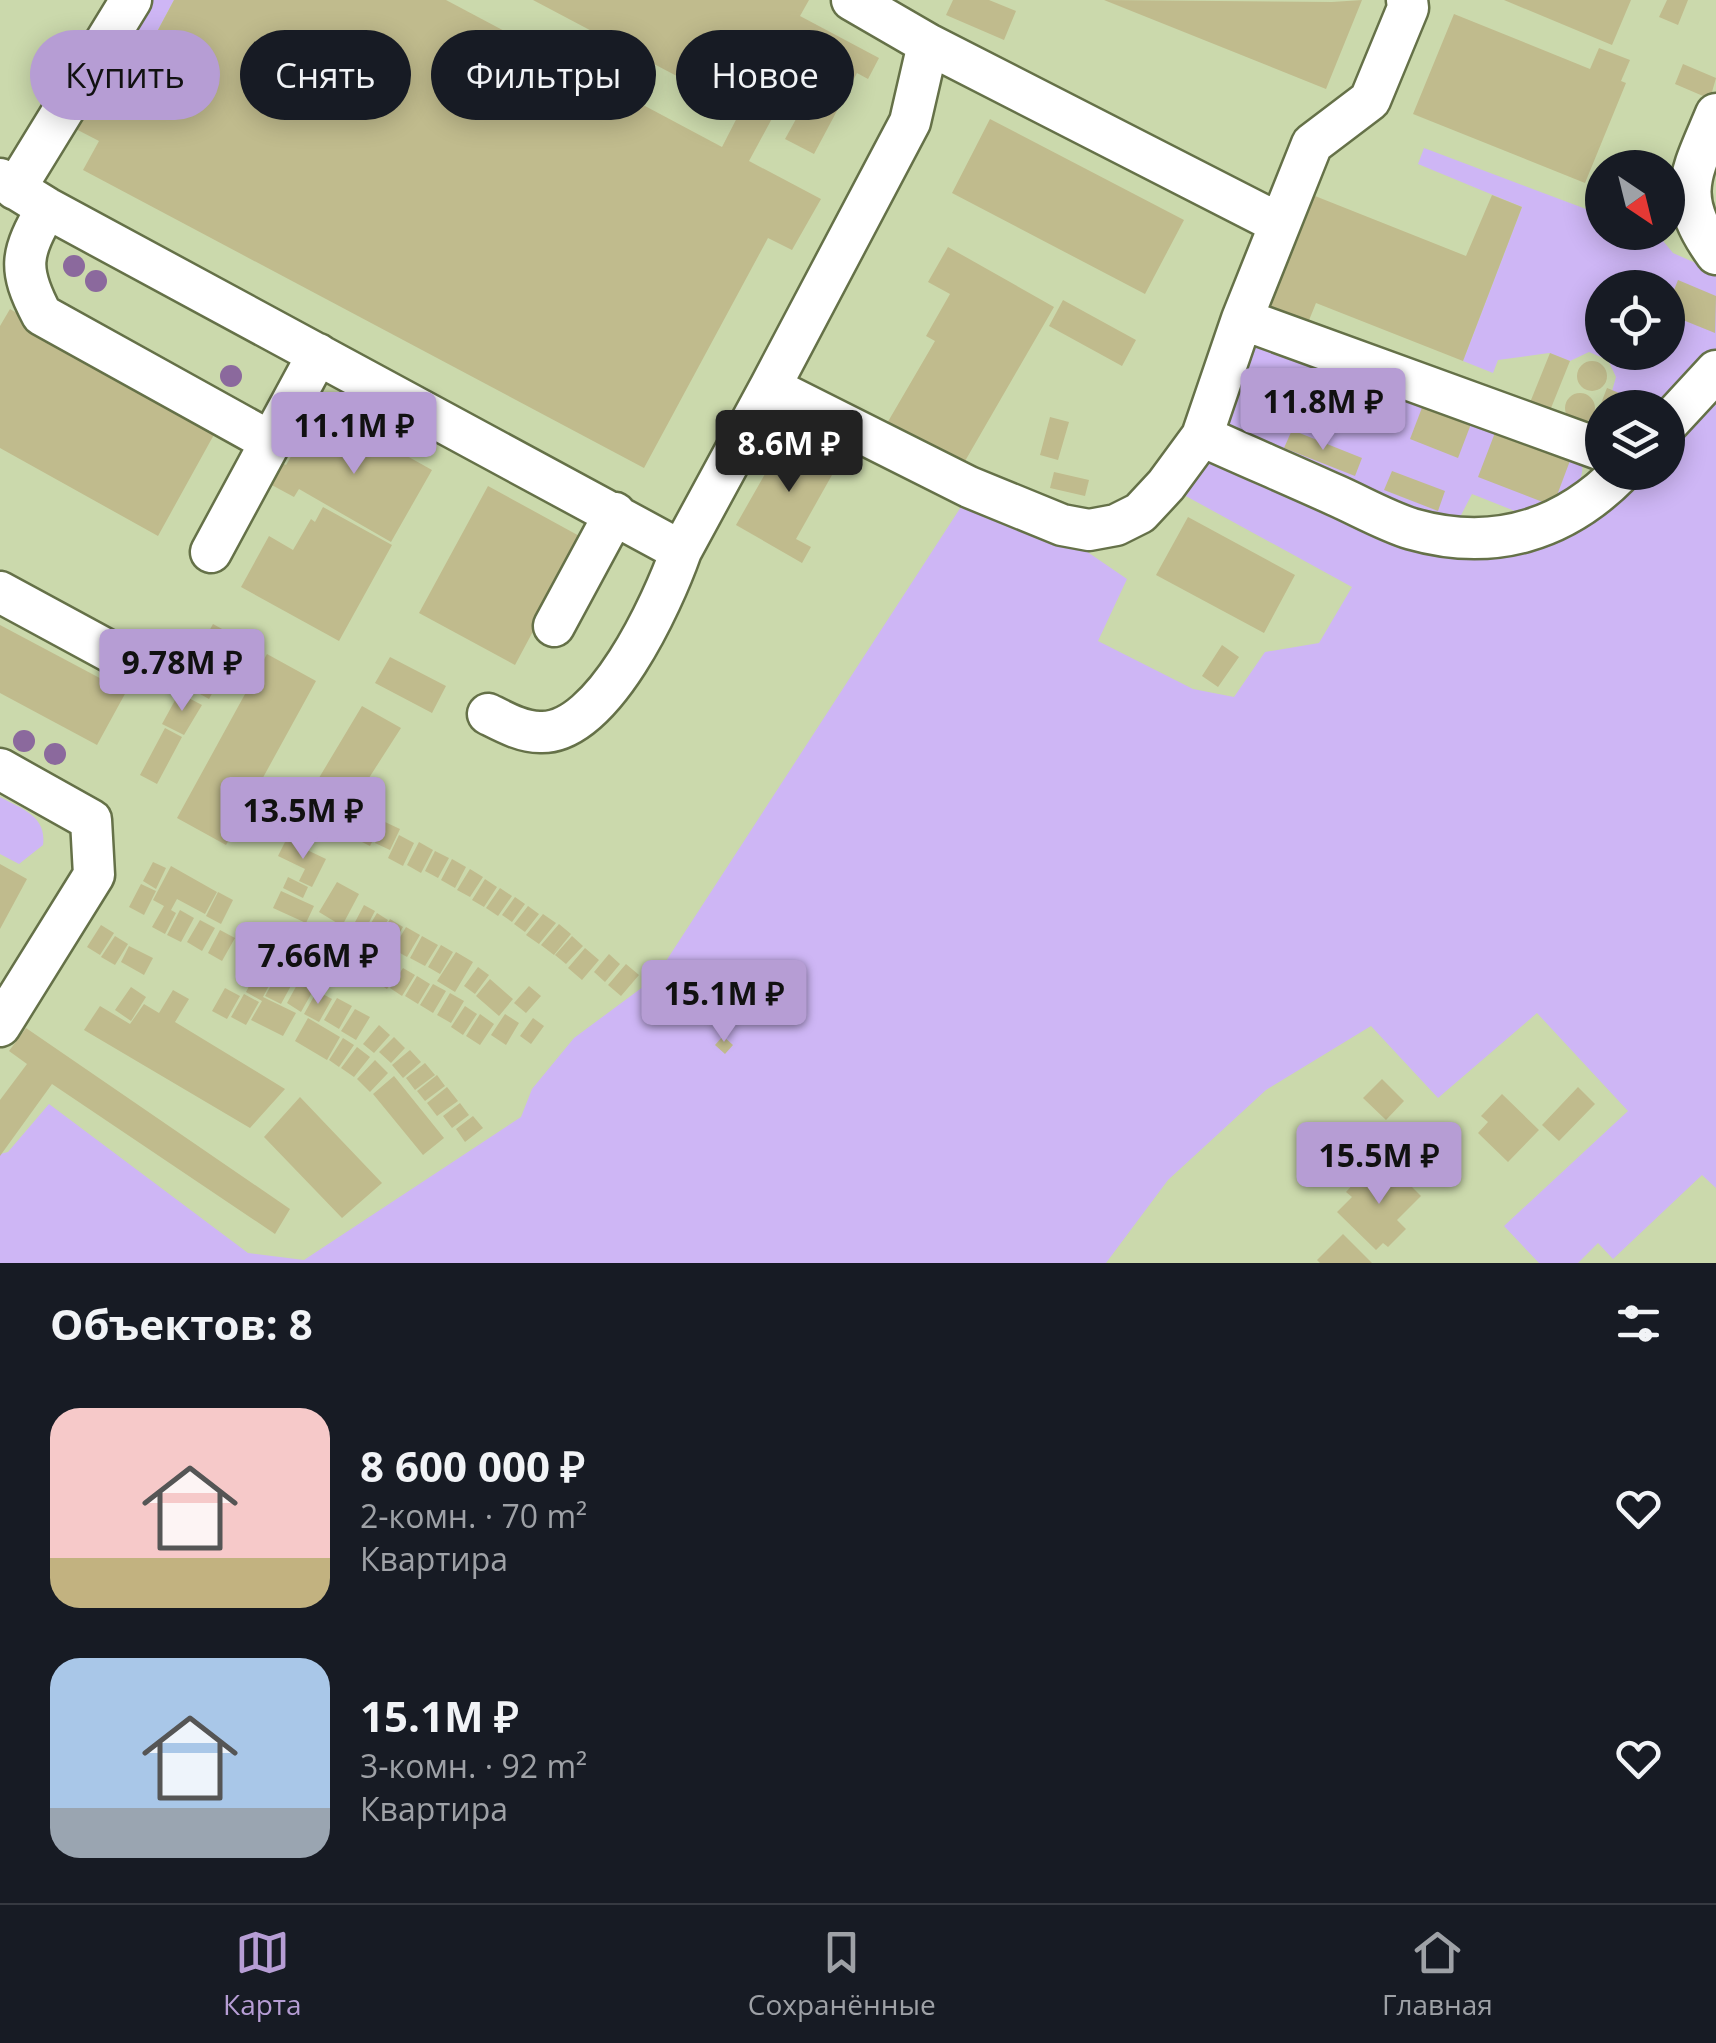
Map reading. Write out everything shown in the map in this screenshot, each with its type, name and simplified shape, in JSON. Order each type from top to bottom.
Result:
[{"type":"lane","points":[[131,0],[21,192],[28,240],[22,267],[29,290],[42,314],[271,442]]},
{"type":"lane","points":[[770,387],[969,487],[1062,524],[1088,530],[1116,525],[1140,512],[1166,485],[1202,436],[1278,223],[1312,144],[1370,100],[1408,8],[1406,0]]},
{"type":"lane","points":[[875,6],[928,44],[1278,223]]},
{"type":"lane","points":[[488,714],[517,728],[558,730],[584,716],[608,692],[667,590],[681,551],[910,122],[928,44]]},
{"type":"lane","points":[[1716,114],[1694,168],[1689,200],[1696,226],[1716,254]]},
{"type":"lane","points":[[21,192],[681,551]]},
{"type":"lane","points":[[1242,319],[1585,444]]},
{"type":"lane","points":[[211,552],[318,354]]},
{"type":"lane","points":[[1685,405],[1716,371]]},
{"type":"lane","points":[[1202,436],[1410,528],[1459,538],[1506,537],[1554,523],[1604,490]]},
{"type":"lane","points":[[554,626],[615,513]]},
{"type":"lane","points":[[0,592],[142,669]]},
{"type":"lane","points":[[0,769],[91,820],[94,876],[16,969],[0,1026]]},
{"type":"shaded area","points":[[145,0],[174,0],[158,30],[126,30]]},
{"type":"shaded area","points":[[1424,148],[1585,209],[1585,250],[1671,250],[1716,272],[1716,357],[1685,390],[1612,390],[1616,377],[1613,370],[1685,370],[1685,270],[1585,270],[1585,354],[1570,361],[1549,353],[1498,360],[1493,373],[1463,361],[1522,207],[1418,164]]},
{"type":"shaded area","points":[[1254,338],[1580,456],[1581,477],[1570,493],[1535,519],[1472,494],[1459,519],[1448,526],[1221,436]]},
{"type":"shaded area","points":[[1716,382],[1716,1188],[1702,1175],[1613,1259],[1598,1243],[1578,1263],[1539,1263],[1504,1226],[1628,1111],[1537,1013],[1438,1098],[1371,1026],[1266,1090],[1168,1180],[1106,1263],[0,1263],[0,1154],[8,1152],[49,1104],[248,1253],[304,1260],[521,1117],[532,1089],[574,1038],[655,978],[970,493],[1064,536],[1127,579],[1098,641],[1193,689],[1234,697],[1265,652],[1319,643],[1352,587],[1173,489],[1210,457],[1453,550],[1592,490],[1685,490],[1685,415]]},
{"type":"shaded area","points":[[0,797],[31,815],[41,827],[43,845],[19,864],[0,854]]},
{"type":"building","points":[[174,0],[446,0],[502,30],[431,30],[431,120],[656,120],[656,112],[722,147],[736,120],[771,120],[749,161],[821,199],[792,250],[768,238],[644,468],[83,170],[99,141],[70,126],[73,120],[220,120],[220,30],[158,30]]},
{"type":"building","points":[[533,0],[809,0],[800,16],[826,30],[676,30],[676,76],[656,65],[656,30],[590,30]]},
{"type":"building","points":[[953,0],[989,0],[1016,11],[1004,40],[946,15]]},
{"type":"building","points":[[1104,0],[1332,2],[1362,0],[1326,89]]},
{"type":"building","points":[[1504,0],[1631,0],[1612,45]]},
{"type":"building","points":[[1667,0],[1688,0],[1678,25],[1659,17]]},
{"type":"building","points":[[1454,14],[1590,69],[1599,48],[1630,60],[1621,81],[1626,83],[1599,150],[1585,150],[1585,183],[1413,114]]},
{"type":"building","points":[[854,45],[879,58],[868,79],[857,73],[854,79]]},
{"type":"building","points":[[1683,64],[1716,78],[1710,99],[1675,84]]},
{"type":"building","points":[[990,119],[1184,220],[1145,294],[952,193]]},
{"type":"building","points":[[795,120],[832,120],[814,154],[785,139]]},
{"type":"building","points":[[1310,194],[1466,256],[1492,195],[1522,207],[1463,361],[1316,303],[1303,335],[1260,318]]},
{"type":"building","points":[[948,247],[1054,307],[961,468],[886,425],[935,341],[926,336],[950,294],[928,282]]},
{"type":"building","points":[[1685,283],[1716,296],[1715,333],[1685,321]]},
{"type":"building","points":[[1063,300],[1136,340],[1122,366],[1049,326]]},
{"type":"building","points":[[10,309],[216,431],[158,536],[0,448],[0,326]]},
{"type":"building","points":[[1550,353],[1570,361],[1549,413],[1529,405]]},
{"type":"building","points":[[1585,363],[1585,370],[1606,370],[1606,382],[1598,390],[1586,390],[1578,382],[1578,370]]},
{"type":"building","points":[[1585,394],[1585,422],[1580,423],[1569,419],[1565,408],[1569,397]]},
{"type":"building","points":[[1423,405],[1471,424],[1458,458],[1410,439]]},
{"type":"building","points":[[1050,417],[1069,422],[1058,460],[1040,455]]},
{"type":"building","points":[[313,419],[348,439],[355,427],[432,470],[391,542],[299,489],[294,497],[268,483],[280,462],[286,465]]},
{"type":"building","points":[[790,430],[841,459],[796,539],[811,547],[802,563],[736,525]]},
{"type":"building","points":[[1292,430],[1362,458],[1355,476],[1284,448]]},
{"type":"building","points":[[1496,430],[1571,458],[1553,506],[1478,477]]},
{"type":"building","points":[[1392,471],[1445,491],[1438,511],[1384,490]]},
{"type":"building","points":[[1054,472],[1089,480],[1085,496],[1050,488]]},
{"type":"building","points":[[488,486],[583,538],[515,665],[419,613]]},
{"type":"building","points":[[323,507],[392,545],[339,641],[241,587],[269,536],[293,550]]},
{"type":"building","points":[[1188,517],[1295,575],[1264,633],[1156,575]]},
{"type":"building","points":[[213,624],[242,640],[209,699],[180,683]]},
{"type":"building","points":[[0,625],[126,692],[97,745],[0,693]]},
{"type":"building","points":[[180,640],[193,647],[181,668],[169,661]]},
{"type":"building","points":[[1222,645],[1239,657],[1218,687],[1202,676]]},
{"type":"building","points":[[267,654],[316,681],[226,845],[177,818]]},
{"type":"building","points":[[390,657],[446,686],[432,713],[375,683]]},
{"type":"building","points":[[179,693],[202,705],[184,735],[162,724]]},
{"type":"building","points":[[362,706],[401,728],[333,834],[298,813]]},
{"type":"building","points":[[165,728],[182,737],[157,784],[140,775]]},
{"type":"building","points":[[367,813],[383,820],[370,846],[354,838]]},
{"type":"building","points":[[385,822],[400,829],[390,850],[375,843]]},
{"type":"building","points":[[399,835],[414,843],[403,866],[388,858]]},
{"type":"building","points":[[286,840],[326,859],[312,887],[299,881],[305,869],[278,856]]},
{"type":"building","points":[[419,842],[433,850],[421,873],[407,865]]},
{"type":"building","points":[[435,851],[449,858],[438,878],[425,871]]},
{"type":"building","points":[[452,859],[466,867],[455,888],[441,880]]},
{"type":"building","points":[[153,862],[166,868],[156,889],[143,881]]},
{"type":"building","points":[[0,864],[27,879],[0,929]]},
{"type":"building","points":[[171,866],[217,892],[205,914],[177,899],[171,910],[176,913],[165,934],[152,927],[164,906],[153,900]]},
{"type":"building","points":[[470,869],[483,877],[470,897],[457,890]]},
{"type":"building","points":[[288,877],[308,887],[303,898],[283,888]]},
{"type":"building","points":[[485,879],[497,887],[484,907],[472,900]]},
{"type":"building","points":[[337,882],[359,894],[342,926],[319,912]]},
{"type":"building","points":[[141,884],[156,891],[144,915],[129,907]]},
{"type":"building","points":[[500,888],[512,896],[498,916],[486,908]]},
{"type":"building","points":[[281,891],[314,906],[306,923],[273,908]]},
{"type":"building","points":[[218,892],[233,900],[221,924],[206,916]]},
{"type":"building","points":[[515,897],[525,904],[512,922],[502,915]]},
{"type":"building","points":[[364,905],[375,911],[364,932],[353,926]]},
{"type":"building","points":[[528,906],[539,914],[525,932],[514,924]]},
{"type":"building","points":[[180,910],[194,918],[181,942],[167,935]]},
{"type":"building","points":[[377,913],[388,920],[376,939],[365,933]]},
{"type":"building","points":[[543,914],[556,923],[539,944],[526,935]]},
{"type":"building","points":[[390,919],[403,927],[391,948],[378,940]]},
{"type":"building","points":[[200,920],[215,928],[202,951],[187,942]]},
{"type":"building","points":[[559,924],[571,934],[554,955],[541,945]]},
{"type":"building","points":[[101,925],[114,933],[100,955],[87,947]]},
{"type":"building","points":[[406,927],[420,935],[407,957],[393,949]]},
{"type":"building","points":[[220,930],[235,938],[222,961],[208,953]]},
{"type":"building","points":[[115,936],[128,944],[115,965],[101,957]]},
{"type":"building","points":[[422,936],[438,945],[425,966],[410,958]]},
{"type":"building","points":[[572,936],[583,946],[566,964],[555,955]]},
{"type":"building","points":[[336,941],[349,948],[338,967],[325,959]]},
{"type":"building","points":[[357,942],[384,960],[371,980],[345,962]]},
{"type":"building","points":[[441,945],[453,952],[440,974],[428,967]]},
{"type":"building","points":[[129,946],[153,958],[144,975],[121,962]]},
{"type":"building","points":[[585,948],[599,960],[582,980],[568,968]]},
{"type":"building","points":[[456,952],[473,962],[455,992],[437,981]]},
{"type":"building","points":[[609,954],[620,964],[605,982],[594,972]]},
{"type":"building","points":[[386,960],[400,969],[387,989],[373,980]]},
{"type":"building","points":[[626,964],[639,975],[621,996],[608,985]]},
{"type":"building","points":[[478,967],[489,975],[475,994],[464,986]]},
{"type":"building","points":[[403,968],[415,975],[402,996],[390,988]]},
{"type":"building","points":[[258,969],[273,978],[263,997],[296,1013],[283,1036],[251,1020],[262,1001],[246,992]]},
{"type":"building","points":[[278,973],[293,982],[281,1004],[265,996]]},
{"type":"building","points":[[417,976],[430,984],[418,1004],[405,996]]},
{"type":"building","points":[[490,979],[513,999],[499,1016],[476,996]]},
{"type":"building","points":[[299,981],[314,989],[301,1012],[287,1003]]},
{"type":"building","points":[[433,984],[446,991],[433,1013],[420,1005]]},
{"type":"building","points":[[529,986],[541,996],[526,1013],[514,1003]]},
{"type":"building","points":[[131,987],[146,997],[131,1021],[115,1010]]},
{"type":"building","points":[[225,988],[240,996],[227,1019],[212,1011]]},
{"type":"building","points":[[173,990],[189,999],[175,1022],[285,1089],[250,1128],[84,1030],[100,1006],[130,1024],[144,1004],[159,1013]]},
{"type":"building","points":[[317,991],[332,999],[319,1022],[304,1014]]},
{"type":"building","points":[[450,993],[464,1001],[451,1023],[437,1015]]},
{"type":"building","points":[[244,994],[259,1002],[246,1025],[231,1017]]},
{"type":"building","points":[[337,998],[352,1006],[339,1029],[324,1020]]},
{"type":"building","points":[[465,1006],[477,1014],[463,1035],[451,1027]]},
{"type":"building","points":[[355,1009],[370,1017],[356,1040],[341,1031]]},
{"type":"building","points":[[480,1014],[494,1024],[480,1045],[466,1036]]},
{"type":"building","points":[[505,1014],[519,1023],[506,1045],[491,1035]]},
{"type":"building","points":[[308,1018],[340,1037],[327,1060],[295,1041]]},
{"type":"building","points":[[533,1018],[544,1026],[531,1044],[520,1036]]},
{"type":"building","points":[[379,1025],[390,1035],[374,1053],[363,1044]]},
{"type":"building","points":[[26,1028],[290,1209],[275,1234],[52,1084],[0,1156],[0,1100],[27,1064],[9,1051]]},
{"type":"building","points":[[723,1036],[733,1045],[725,1054],[715,1045]]},
{"type":"building","points":[[394,1037],[405,1048],[391,1063],[379,1052]]},
{"type":"building","points":[[343,1038],[354,1045],[339,1067],[329,1060]]},
{"type":"building","points":[[357,1047],[370,1057],[354,1077],[341,1068]]},
{"type":"building","points":[[410,1050],[421,1062],[403,1078],[392,1065]]},
{"type":"building","points":[[375,1060],[388,1073],[370,1092],[357,1079]]},
{"type":"building","points":[[425,1063],[435,1075],[415,1090],[406,1078]]},
{"type":"building","points":[[437,1075],[445,1086],[425,1101],[417,1091]]},
{"type":"building","points":[[394,1076],[444,1138],[423,1155],[373,1094]]},
{"type":"building","points":[[1382,1079],[1404,1101],[1386,1120],[1363,1098]]},
{"type":"building","points":[[447,1087],[458,1101],[437,1116],[427,1103]]},
{"type":"building","points":[[1578,1087],[1595,1104],[1559,1141],[1542,1125]]},
{"type":"building","points":[[1502,1094],[1539,1130],[1508,1162],[1478,1133],[1488,1122],[1481,1116]]},
{"type":"building","points":[[300,1097],[382,1183],[342,1218],[264,1137]]},
{"type":"building","points":[[460,1103],[469,1115],[452,1128],[443,1116]]},
{"type":"building","points":[[473,1116],[483,1128],[465,1142],[456,1129]]},
{"type":"building","points":[[1387,1162],[1421,1196],[1397,1220],[1406,1229],[1388,1247],[1383,1243],[1376,1250],[1337,1212],[1352,1197],[1346,1192],[1356,1181],[1362,1187]]},
{"type":"building","points":[[1343,1234],[1372,1263],[1317,1260]]}]
